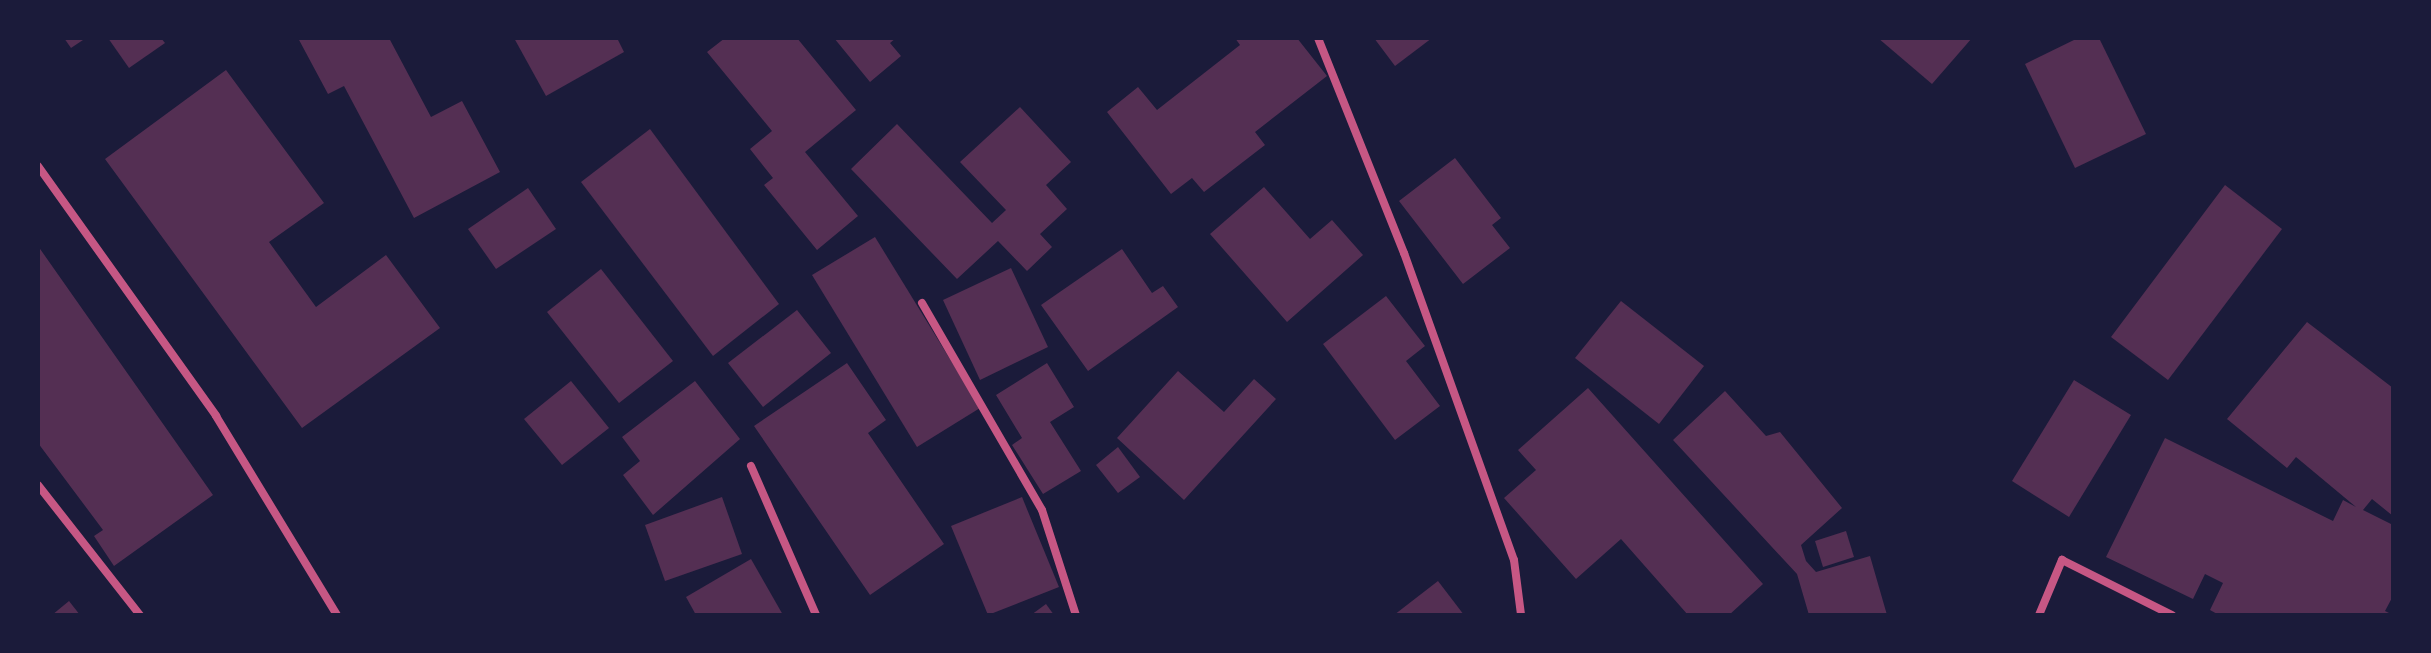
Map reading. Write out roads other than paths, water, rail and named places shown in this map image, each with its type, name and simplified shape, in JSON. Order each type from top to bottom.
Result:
[{"type":"street","points":[[1318,38],[1404,253],[1514,560],[1521,615]]},
{"type":"street","points":[[38,166],[216,416],[337,615]]},
{"type":"street","points":[[922,303],[1042,510],[1076,615]]},
{"type":"street","points":[[751,466],[816,615]]},
{"type":"street","points":[[38,485],[140,615]]},
{"type":"street","points":[[2039,615],[2062,560],[2172,615]]}]
